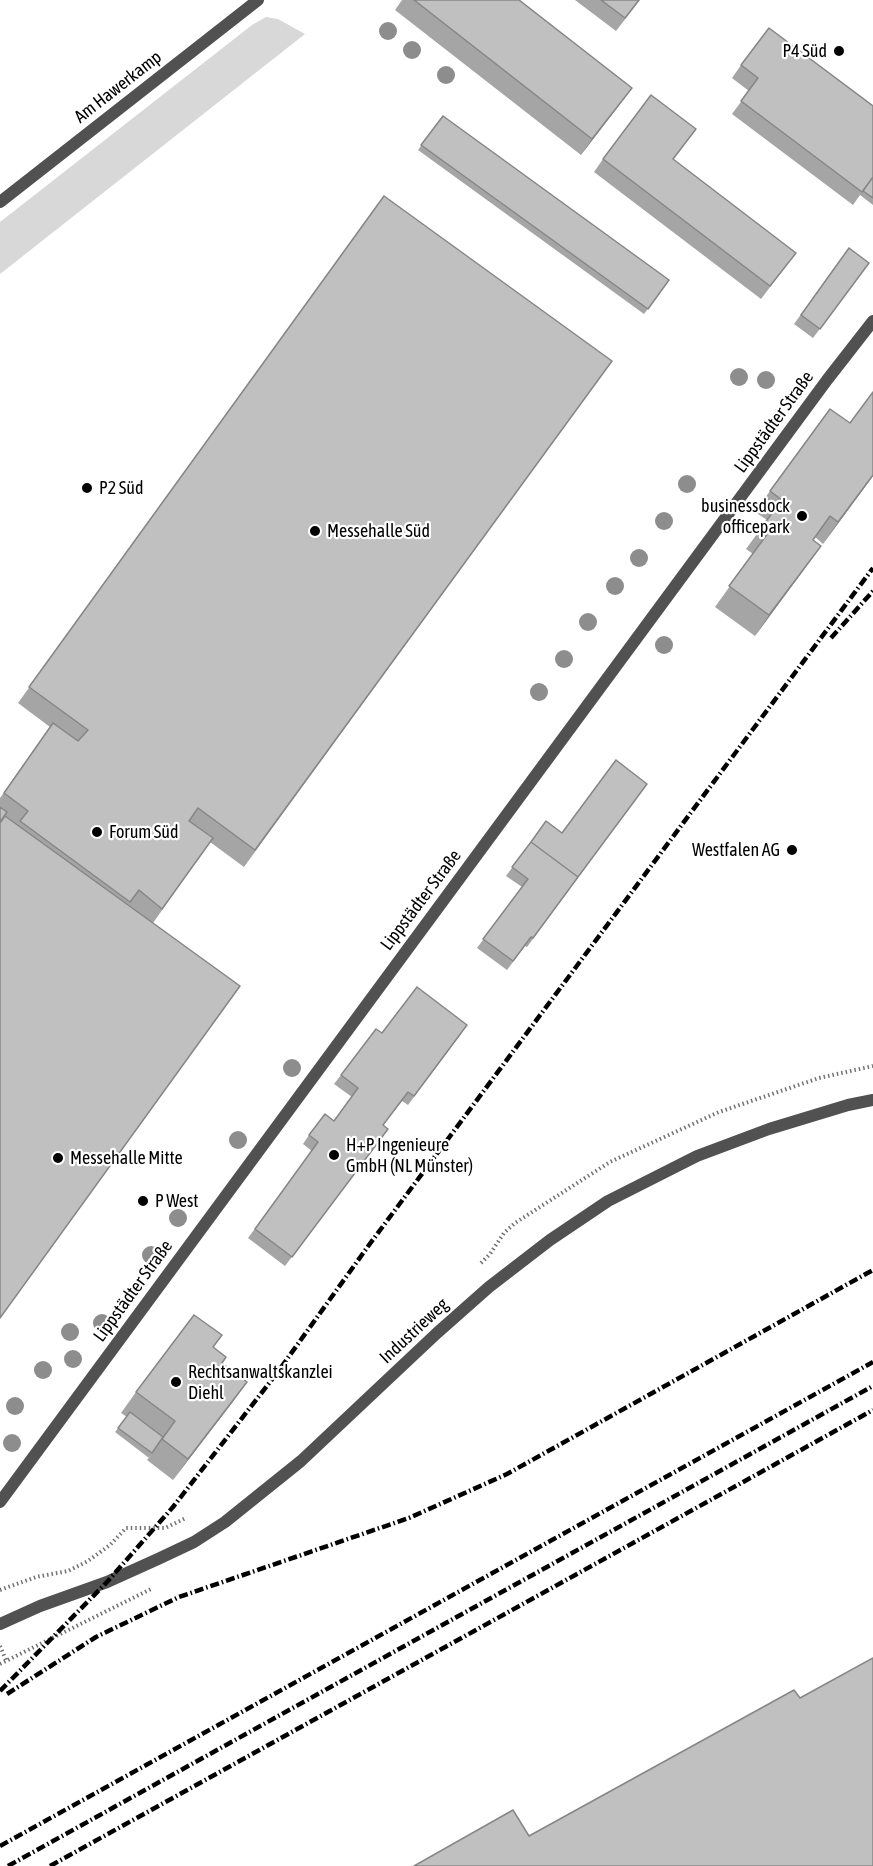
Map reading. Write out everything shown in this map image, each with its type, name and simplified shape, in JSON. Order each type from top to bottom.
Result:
[{"type":"street","name":"Am Hawerkamp","points":[[0,202],[258,0]]},
{"type":"street","name":"Lippstädter Straße","points":[[0,1502],[827,380],[873,321]]},
{"type":"street","name":"Industrieweg","points":[[0,1624],[40,1606],[107,1582],[158,1559],[194,1542],[225,1522],[301,1461],[489,1287],[550,1240],[608,1201],[698,1156],[769,1129],[848,1105],[873,1100]]},
{"type":"path","points":[[0,1664],[153,1588]]},
{"type":"path","points":[[0,1646],[6,1660]]},
{"type":"shaded area","points":[[266,17],[278,19],[305,34],[0,274],[0,222],[252,25]]},
{"type":"building","points":[[414,0],[519,0],[632,88],[592,139]]},
{"type":"building","points":[[601,0],[639,0],[625,18]]},
{"type":"building","points":[[769,28],[873,106],[873,177],[862,192],[741,101],[758,78],[741,65]]},
{"type":"building","points":[[651,95],[696,129],[673,159],[796,253],[770,286],[603,159]]},
{"type":"building","points":[[443,116],[669,280],[648,309],[421,145]]},
{"type":"building","points":[[873,177],[873,198],[863,191]]},
{"type":"building","name":"Messehalle Süd","points":[[384,196],[612,361],[255,850],[198,808],[189,821],[213,838],[162,909],[139,890],[130,902],[20,821],[28,811],[4,793],[53,723],[78,741],[88,730],[29,687]]},
{"type":"building","points":[[849,248],[869,263],[820,329],[801,315]]},
{"type":"building","name":"businessdock officepark","points":[[873,392],[873,475],[838,522],[830,516],[813,540],[821,546],[769,615],[729,586],[768,533],[761,528],[782,500],[770,491],[830,409],[850,423]]},
{"type":"building","points":[[616,760],[647,784],[578,877],[531,842],[546,821],[562,833]]},
{"type":"building","points":[[0,807],[7,812],[0,822]]},
{"type":"building","name":"Messehalle Mitte","points":[[5,816],[240,986],[0,1318],[0,823]]},
{"type":"building","points":[[531,842],[578,877],[513,961],[483,939],[528,879],[512,867]]},
{"type":"building","points":[[417,987],[467,1025],[414,1096],[408,1092],[383,1125],[388,1129],[292,1257],[255,1229],[318,1142],[309,1135],[325,1114],[334,1121],[358,1088],[341,1075],[376,1029],[382,1033]]},
{"type":"building","points":[[194,1315],[222,1335],[213,1347],[226,1357],[222,1363],[247,1382],[188,1459],[162,1439],[175,1421],[136,1392]]},
{"type":"building","points":[[130,1412],[163,1437],[152,1453],[118,1428]]},
{"type":"building","points":[[873,1658],[873,1866],[414,1866],[513,1810],[529,1836],[794,1690],[800,1698]]},
{"type":"railway","points":[[0,1691],[107,1582],[173,1507],[277,1373],[369,1245],[873,568]]},
{"type":"railway","points":[[831,638],[873,591]]},
{"type":"railway","points":[[7,1694],[96,1637],[179,1597],[409,1518],[507,1474],[873,1270]]},
{"type":"railway","points":[[0,1846],[873,1362]]},
{"type":"railway","points":[[8,1866],[873,1386]]},
{"type":"railway","points":[[50,1866],[873,1410]]},
{"type":"place","name":"P4 Süd","points":[[839,51]]},
{"type":"place","name":"P2 Süd","points":[[87,488]]},
{"type":"place","name":"businessdock officepark","points":[[802,516]]},
{"type":"place","name":"Messehalle Süd","points":[[315,531]]},
{"type":"place","name":"Forum Süd","points":[[97,832]]},
{"type":"place","name":"Westfalen AG","points":[[792,850]]},
{"type":"place","name":"H+P Ingenieure GmbH (NL Münster)","points":[[334,1155]]},
{"type":"place","name":"Messehalle Mitte","points":[[58,1158]]},
{"type":"place","name":"P West","points":[[143,1201]]},
{"type":"place","name":"Rechtsanwaltskanzlei Diehl","points":[[176,1382]]}]
